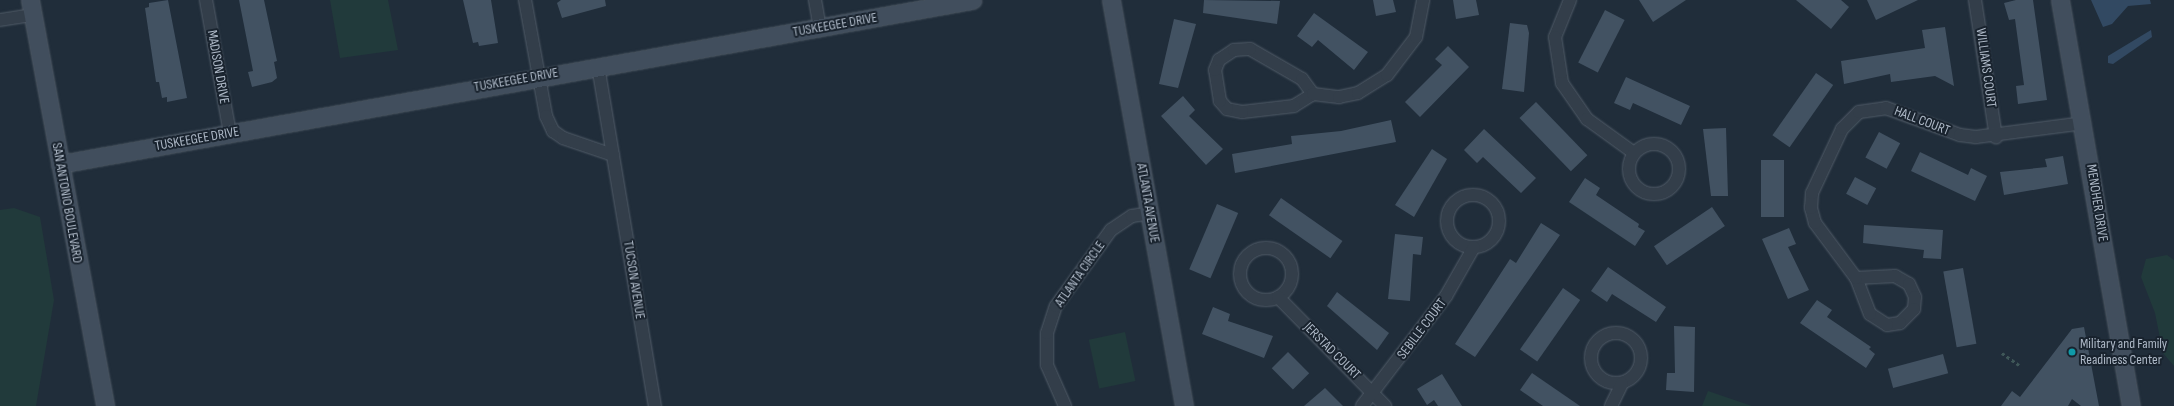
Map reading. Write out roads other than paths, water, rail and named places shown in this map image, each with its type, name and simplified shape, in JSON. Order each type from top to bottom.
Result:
[{"type":"street","name":"MADISON DRIVE","points":[[206,0],[230,133]]},
{"type":"street","points":[[525,0],[546,116],[552,131],[563,138],[613,155]]},
{"type":"street","points":[[815,0],[820,28]]},
{"type":"street","name":"TUSKEEGEE DRIVE","points":[[60,164],[539,76],[820,28],[972,0]]},
{"type":"street","name":"ATLANTA AVENUE","points":[[1112,0],[1184,406]]},
{"type":"street","points":[[1313,94],[1302,80],[1250,50],[1230,52],[1218,60],[1215,70],[1220,101],[1232,111],[1294,106],[1313,94],[1339,97],[1358,92],[1387,75],[1416,37],[1423,0]]},
{"type":"street","points":[[1570,0],[1555,36],[1557,71],[1566,94],[1587,119],[1634,153]]},
{"type":"street","name":"WILLIAMS COURT","points":[[1975,0],[1996,137]]},
{"type":"street","name":"MENOHER DRIVE","points":[[2060,0],[2084,123],[2131,406]]},
{"type":"street","points":[[0,20],[31,7]]},
{"type":"street","name":"SAN ANTONIO BOULEVARD","points":[[31,7],[104,406]]},
{"type":"street","name":"TUCSON AVENUE","points":[[598,66],[655,406]]},
{"type":"street","name":"HALL COURT","points":[[1856,278],[1903,279],[1915,297],[1911,315],[1900,324],[1887,325],[1875,319],[1856,278],[1815,223],[1811,208],[1812,193],[1850,118],[1866,109],[1886,108],[1960,135],[1996,137],[2084,123]]},
{"type":"street","points":[[1650,144],[1671,151],[1679,172],[1670,188],[1653,194],[1636,187],[1628,171],[1634,153],[1650,144]]},
{"type":"street","points":[[1467,195],[1486,198],[1493,204],[1499,222],[1492,239],[1474,247],[1456,241],[1447,224],[1452,206],[1467,195]]},
{"type":"street","name":"ATLANTA CIRCLE","points":[[1065,406],[1047,365],[1047,333],[1056,306],[1111,230],[1132,216],[1150,213]]},
{"type":"street","name":"SEBILLE COURT","points":[[1362,406],[1446,296],[1474,247]]},
{"type":"street","points":[[1270,249],[1286,258],[1291,279],[1278,297],[1261,300],[1246,291],[1240,274],[1246,258],[1253,252],[1270,249]]},
{"type":"street","name":"JERSTAD COURT","points":[[1278,297],[1385,406]]},
{"type":"street","points":[[1611,406],[1622,383],[1637,373],[1641,354],[1632,338],[1614,333],[1597,340],[1590,358],[1591,367],[1604,381],[1622,383]]},
{"type":"water","points":[[2091,0],[2150,0],[2151,4],[2128,6],[2112,24],[2103,27]]},
{"type":"water","points":[[2151,30],[2152,37],[2113,64],[2108,63],[2108,56]]},
{"type":"place","name":"Military and Family Readiness Center","points":[[2072,352]]}]
